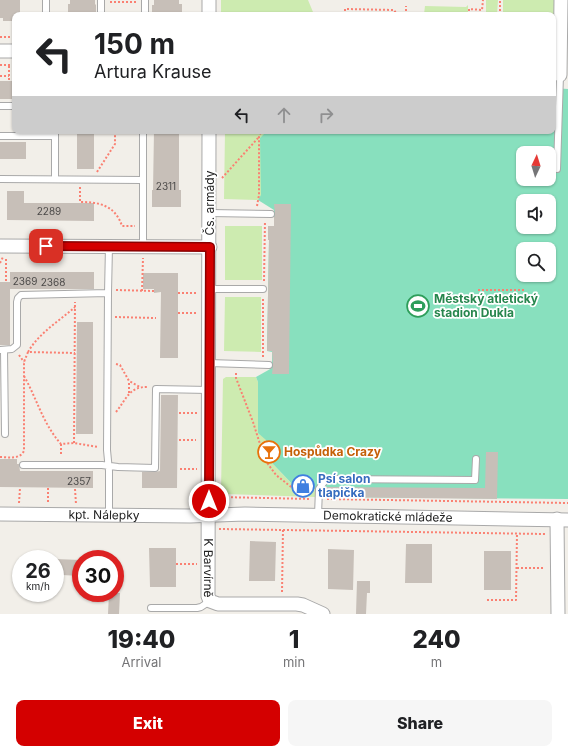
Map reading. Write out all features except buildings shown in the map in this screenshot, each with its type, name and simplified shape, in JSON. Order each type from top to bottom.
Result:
[{"type":"street","points":[[209,0],[209,12]]},
{"type":"street","points":[[560,75],[561,0]]},
{"type":"street","points":[[0,51],[12,51]]},
{"type":"street","name":"Čs. armády","points":[[208,515],[209,363],[204,291],[210,247],[209,134]]},
{"type":"street","points":[[3,249],[108,246],[210,247]]},
{"type":"street","name":"kpt. Nálepky","points":[[0,514],[208,515]]},
{"type":"street","name":"Demokratické mládeže","points":[[208,515],[318,515],[562,520]]},
{"type":"street","name":"K Barvírně","points":[[208,515],[207,590],[210,601],[218,604],[303,605],[323,614]]},
{"type":"street","points":[[558,614],[557,535],[562,520]]},
{"type":"lane","points":[[46,0],[46,12]]},
{"type":"lane","points":[[101,1],[101,12]]},
{"type":"lane","points":[[145,1],[145,12]]},
{"type":"lane","points":[[557,169],[560,75]]},
{"type":"lane","points":[[0,106],[12,106]]},
{"type":"lane","points":[[0,136],[55,134],[55,180]]},
{"type":"lane","points":[[143,134],[143,247]]},
{"type":"lane","points":[[0,179],[142,180]]},
{"type":"lane","points":[[210,213],[271,214]]},
{"type":"lane","points":[[108,246],[107,450],[109,466],[109,515]]},
{"type":"lane","points":[[204,291],[263,289]]},
{"type":"lane","points":[[5,434],[2,350],[15,348],[17,345],[17,302],[19,296],[23,294],[108,292]]},
{"type":"lane","points":[[209,363],[269,365]]},
{"type":"lane","points":[[23,465],[155,468],[156,389],[209,390]]},
{"type":"lane","points":[[318,515],[319,489],[326,479],[475,480],[476,459]]},
{"type":"lane","points":[[151,608],[197,608],[210,601]]},
{"type":"path","points":[[469,12],[469,10],[482,10],[483,0]]},
{"type":"path","points":[[500,0],[500,12]]},
{"type":"path","points":[[101,1],[145,1]]},
{"type":"path","points":[[406,6],[406,12]]},
{"type":"path","points":[[345,12],[345,9],[394,10],[396,12]]},
{"type":"path","points":[[0,36],[12,37]]},
{"type":"path","points":[[0,65],[12,66]]},
{"type":"path","points":[[9,65],[9,80]]},
{"type":"path","points":[[0,76],[9,76]]},
{"type":"path","points":[[97,180],[97,170],[115,144],[115,134]]},
{"type":"path","points":[[257,214],[257,198],[259,195],[260,134]]},
{"type":"path","points":[[222,178],[259,137]]},
{"type":"path","points":[[80,180],[80,202],[95,202],[103,204],[117,214],[122,226],[143,226]]},
{"type":"path","points":[[142,291],[143,247]]},
{"type":"path","points":[[3,249],[6,281]]},
{"type":"path","points":[[478,290],[524,290]]},
{"type":"path","points":[[108,292],[154,291]]},
{"type":"path","points":[[178,293],[204,291]]},
{"type":"path","points":[[74,443],[75,293]]},
{"type":"path","points":[[0,457],[17,457],[24,451],[24,362],[32,344],[75,308]]},
{"type":"path","points":[[178,313],[199,313]]},
{"type":"path","points":[[108,317],[156,318]]},
{"type":"path","points":[[28,352],[75,353]]},
{"type":"path","points":[[108,363],[120,365],[129,381],[129,393]]},
{"type":"path","points":[[236,364],[236,378],[253,422],[265,460],[276,475],[306,499]]},
{"type":"path","points":[[24,375],[41,413],[61,444],[62,465]]},
{"type":"path","points":[[129,381],[140,387],[153,387],[156,389]]},
{"type":"path","points":[[107,417],[112,417],[129,393],[140,387]]},
{"type":"path","points":[[178,413],[199,413],[198,420]]},
{"type":"path","points":[[179,440],[198,440]]},
{"type":"path","points":[[61,444],[74,443],[91,445],[107,450]]},
{"type":"path","points":[[180,469],[198,469]]},
{"type":"path","points":[[19,505],[20,488]]},
{"type":"path","points":[[48,488],[48,506]]},
{"type":"path","points":[[75,489],[76,506]]},
{"type":"path","points":[[209,497],[568,503]]},
{"type":"path","points":[[208,529],[517,533],[557,535]]},
{"type":"path","points":[[282,604],[283,529]]},
{"type":"path","points":[[487,600],[516,600],[517,533]]},
{"type":"path","points":[[176,564],[201,563]]},
{"type":"path","points":[[517,568],[558,568]]},
{"type":"green space","points":[[221,0],[308,0],[313,12],[221,12]]},
{"type":"green space","points":[[486,0],[498,0],[497,12],[486,12]]},
{"type":"green space","points":[[503,0],[555,0],[555,12],[503,12]]},
{"type":"green space","points":[[468,5],[468,12],[424,12],[425,6],[466,7]]},
{"type":"green space","points":[[556,45],[557,46],[556,62]]},
{"type":"green space","name":"Městský atletický stadion Dukla","points":[[556,88],[568,89],[568,499],[324,497],[324,489],[297,489],[272,463],[270,463],[271,462],[266,457],[266,440],[258,433],[258,382],[256,377],[272,368],[272,352],[267,351],[268,226],[274,226],[274,210],[258,200],[261,195],[260,138],[264,134],[556,134]]},
{"type":"green space","points":[[225,134],[267,134],[261,196],[258,200],[224,199]]},
{"type":"green space","points":[[225,226],[262,226],[262,280],[225,280]]},
{"type":"green space","points":[[225,297],[261,297],[261,352],[224,351]]},
{"type":"green space","points":[[226,377],[256,377],[266,440],[266,457],[297,489],[315,489],[315,497],[224,494],[221,491],[223,379]]},
{"type":"place","name":"Městský atletický stadion Dukla","points":[[418,306]]},
{"type":"place","name":"Hospůdka Crazy","points":[[269,452]]},
{"type":"place","name":"Psí salon tlapička","points":[[303,486]]},
{"type":"route","points":[[46,246],[210,247],[209,501]]}]
